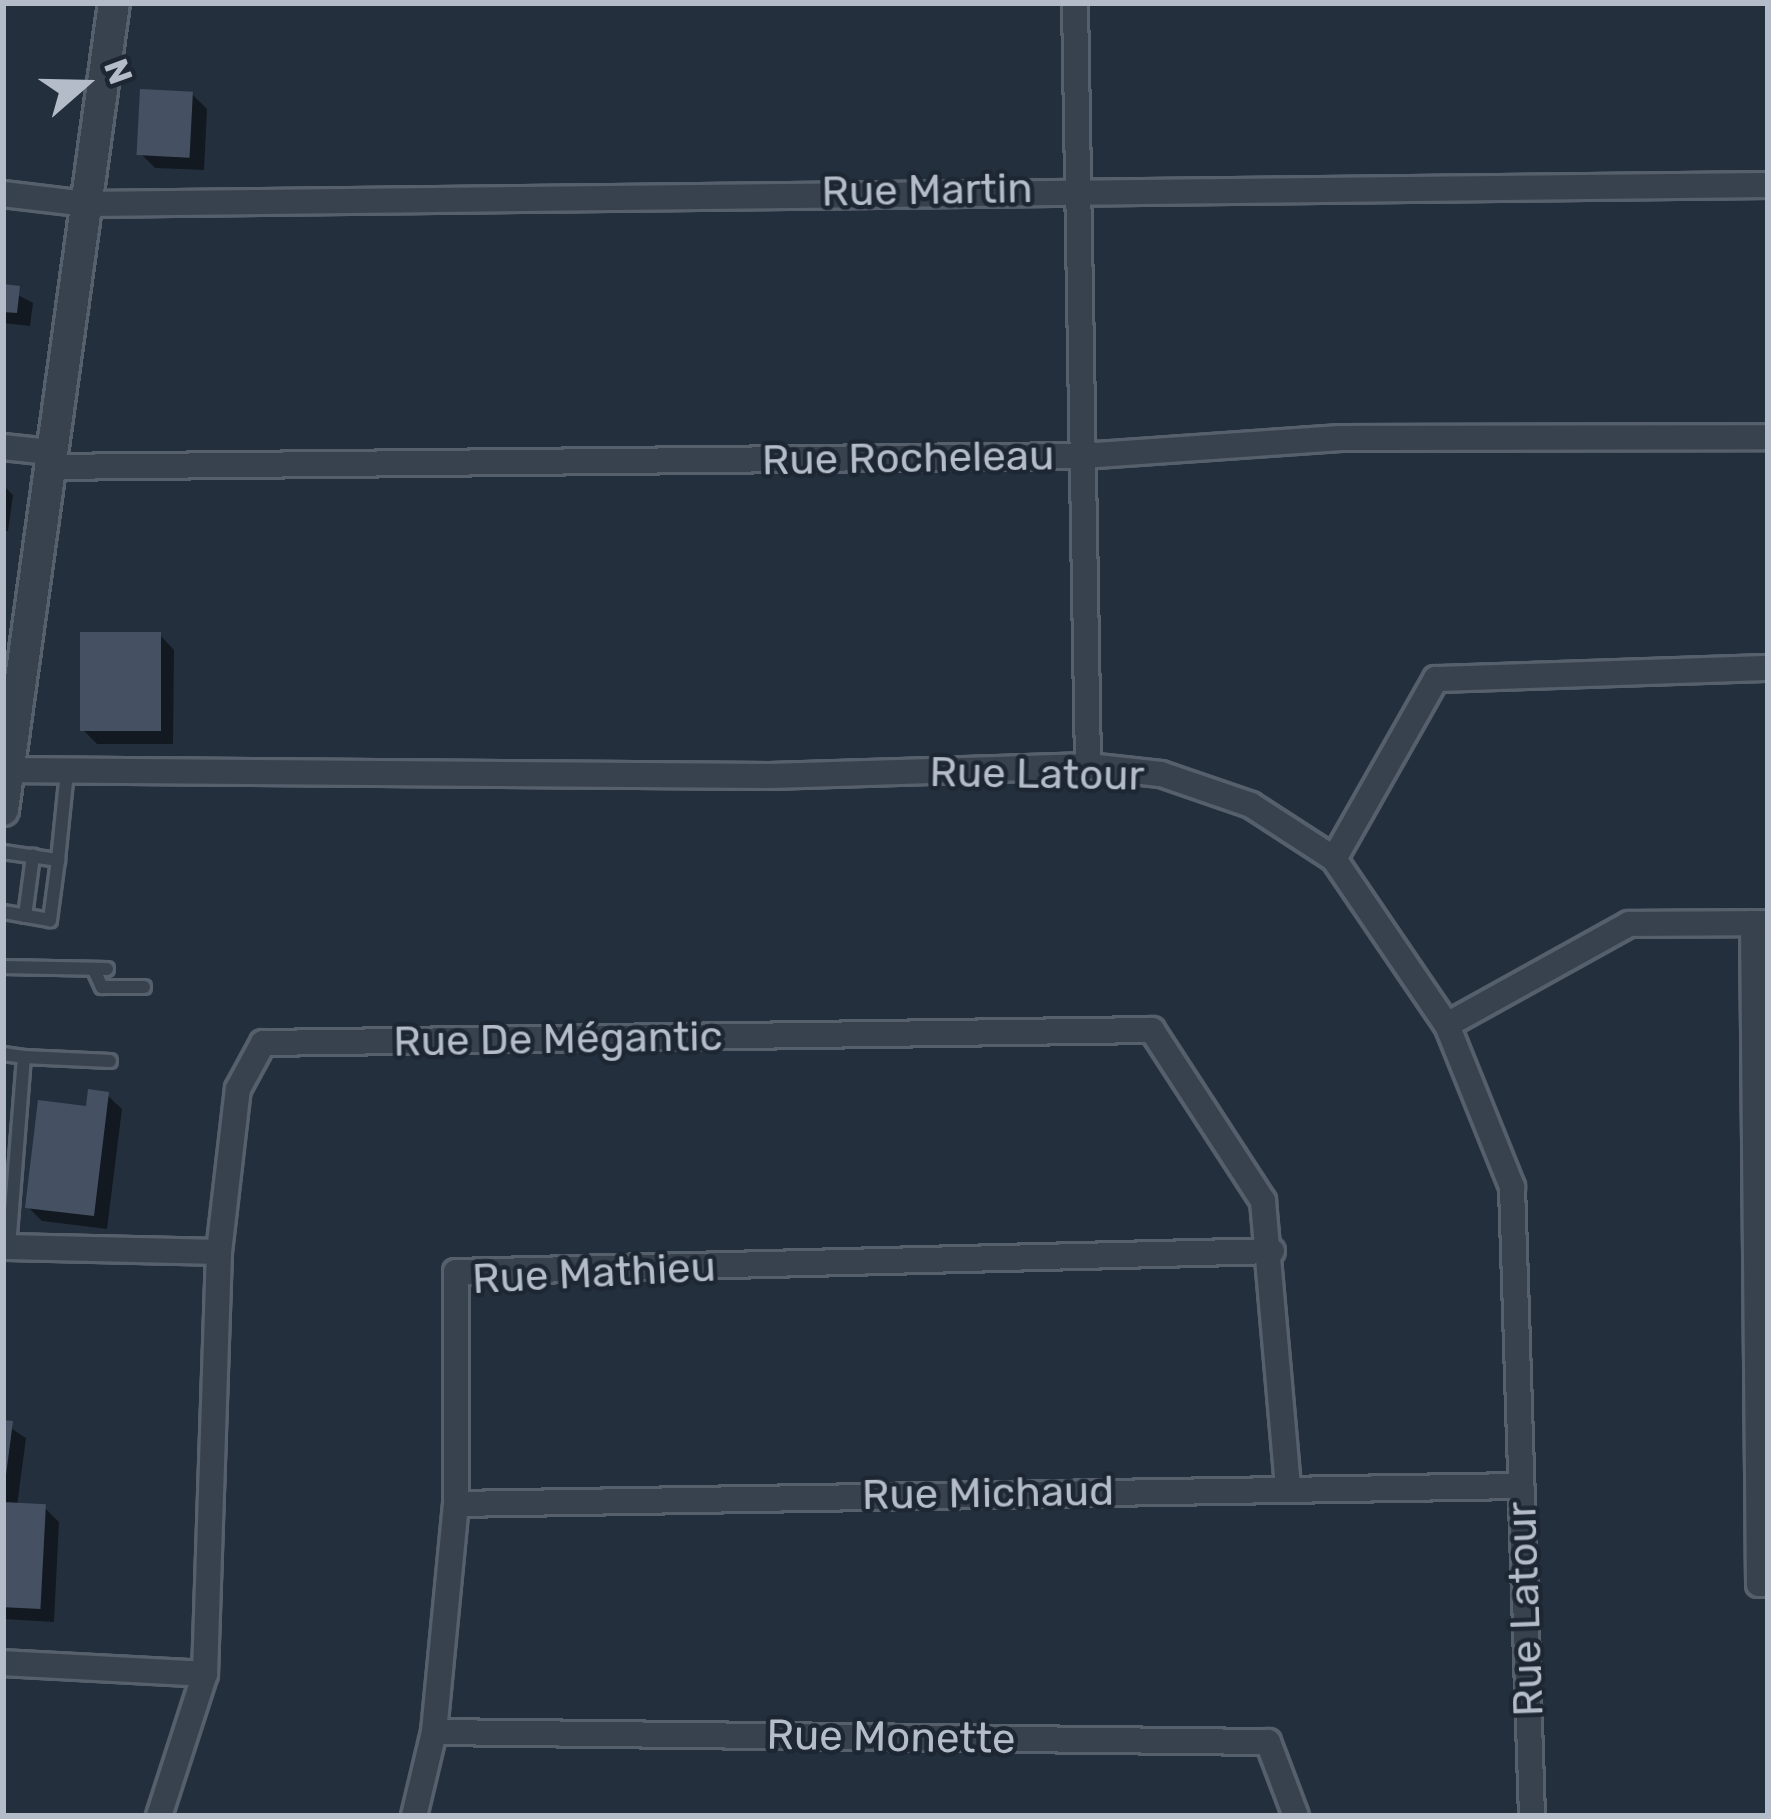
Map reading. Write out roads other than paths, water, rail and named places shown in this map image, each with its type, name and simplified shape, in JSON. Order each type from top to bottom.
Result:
[{"type":"street","points":[[3,810],[114,3]]},
{"type":"street","points":[[1075,3],[1088,766]]},
{"type":"street","name":"Rue Martin","points":[[3,194],[87,204],[1078,187],[1768,185]]},
{"type":"street","name":"Rue Rocheleau","points":[[3,447],[49,459],[1082,456],[1340,438],[1768,437]]},
{"type":"street","points":[[1334,859],[1436,679],[1768,668]]},
{"type":"street","name":"Rue Latour","points":[[6,770],[770,776],[1088,766],[1161,774],[1251,805],[1334,859],[1447,1025],[1512,1187],[1532,1816]]},
{"type":"street","points":[[1447,1025],[1629,924],[1761,923],[1759,1584],[1768,1584]]},
{"type":"street","name":"Rue De Mégantic","points":[[159,1816],[205,1674],[219,1252],[238,1089],[263,1043],[1152,1030],[1263,1201],[1272,1251],[1288,1486]]},
{"type":"street","points":[[6,1247],[219,1252]]},
{"type":"street","name":"Rue Mathieu","points":[[415,1816],[434,1732],[456,1504],[456,1272],[1272,1251]]},
{"type":"street","name":"Rue Michaud","points":[[456,1504],[1288,1486],[1521,1486]]},
{"type":"street","points":[[3,1663],[205,1674]]},
{"type":"street","name":"Rue Monette","points":[[434,1732],[1268,1742],[1296,1816]]},
{"type":"lane","points":[[3,912],[50,920],[67,772]]},
{"type":"lane","points":[[3,852],[58,860]]},
{"type":"lane","points":[[25,916],[33,856]]},
{"type":"lane","points":[[3,967],[101,970],[102,987],[144,987]]},
{"type":"lane","points":[[3,1054],[110,1061]]},
{"type":"lane","points":[[6,1247],[24,1057]]}]
